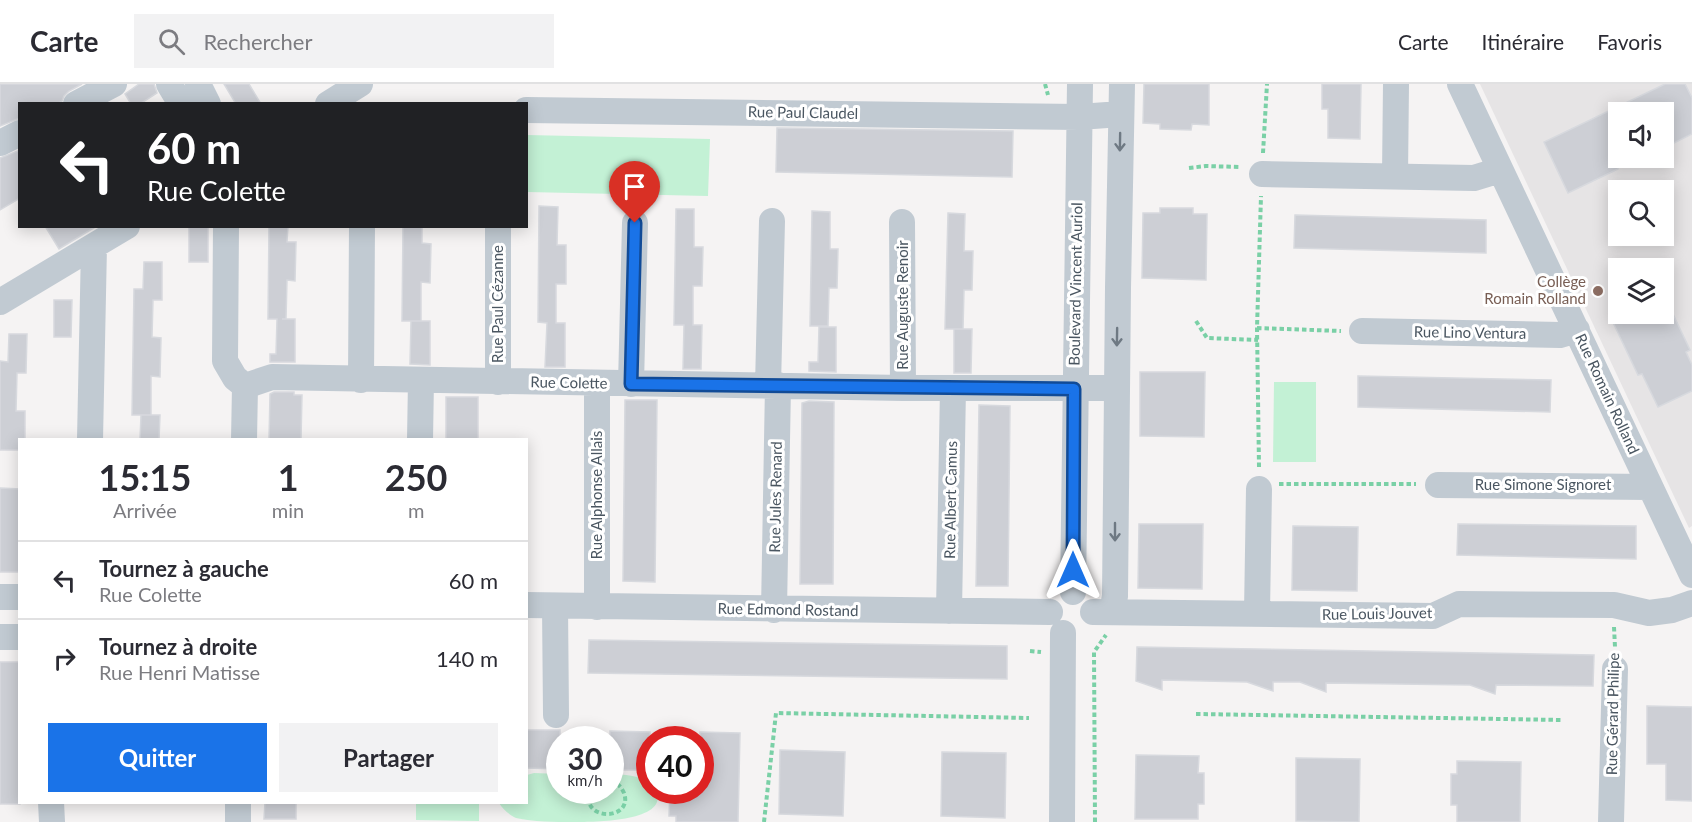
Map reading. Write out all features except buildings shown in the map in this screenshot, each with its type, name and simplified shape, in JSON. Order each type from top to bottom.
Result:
[{"type":"street","points":[[80,102],[114,84]]},
{"type":"street","points":[[169,84],[180,102]]},
{"type":"street","points":[[198,84],[207,102]]},
{"type":"street","name":"Boulevard Vincent Auriol","points":[[1073,592],[1080,84]]},
{"type":"street","points":[[1064,626],[1091,623],[1115,596],[1116,388],[1122,84]]},
{"type":"street","points":[[1395,176],[1396,84]]},
{"type":"street","name":"Rue Romain Rolland","points":[[1460,84],[1691,572]]},
{"type":"street","name":"Rue Paul Claudel","points":[[528,110],[1079,117],[1121,114]]},
{"type":"street","points":[[0,143],[18,134]]},
{"type":"street","points":[[1262,171],[1474,178],[1500,170]]},
{"type":"street","name":"Rue Jules Renard","points":[[772,221],[774,610]]},
{"type":"street","name":"Rue Auguste Renoir","points":[[902,222],[903,388]]},
{"type":"street","points":[[631,384],[635,223]]},
{"type":"street","points":[[0,302],[123,228]]},
{"type":"street","points":[[226,228],[225,361],[235,378],[245,386],[244,438]]},
{"type":"street","points":[[361,380],[362,228]]},
{"type":"street","name":"Rue Paul Cézanne","points":[[498,228],[498,382]]},
{"type":"street","points":[[90,438],[94,246]]},
{"type":"street","name":"Rue Lino Ventura","points":[[1362,332],[1560,335],[1577,330]]},
{"type":"street","name":"Rue Colette","points":[[245,386],[272,377],[903,388],[1116,388]]},
{"type":"street","points":[[420,438],[421,380]]},
{"type":"street","name":"Rue Alphonse Allais","points":[[597,383],[597,607]]},
{"type":"street","name":"Rue Albert Camus","points":[[950,612],[953,388]]},
{"type":"street","name":"Rue Simone Signoret","points":[[1438,484],[1649,487]]},
{"type":"street","points":[[1257,613],[1259,486]]},
{"type":"street","points":[[1077,822],[1064,626],[1055,600],[1066,592],[1073,592],[1084,596],[1092,606],[1102,612]]},
{"type":"street","points":[[0,597],[18,597]]},
{"type":"street","name":"Rue Louis Jouvet","points":[[1102,612],[1433,616],[1459,604],[1614,605],[1649,613],[1672,610],[1692,603]]},
{"type":"street","name":"Rue Edmond Rostand","points":[[528,605],[950,612],[1064,626]]},
{"type":"street","points":[[555,606],[556,715]]},
{"type":"street","points":[[1062,822],[1064,626]]},
{"type":"street","points":[[0,637],[18,637]]},
{"type":"street","name":"Rue Gérard Philipe","points":[[1611,822],[1615,669]]},
{"type":"street","points":[[51,804],[52,822]]},
{"type":"street","points":[[238,804],[238,822]]},
{"type":"path","points":[[1267,84],[1257,328],[1259,486],[1438,484]]},
{"type":"path","points":[[1190,168],[1206,166],[1262,171]]},
{"type":"path","points":[[1196,321],[1207,338],[1258,339]]},
{"type":"path","points":[[1257,328],[1362,332]]},
{"type":"path","name":"Rue Gérard Philipe","points":[[1614,605],[1615,669]]},
{"type":"path","points":[[764,822],[776,712],[1029,718]]},
{"type":"path","points":[[1196,714],[1563,720]]},
{"type":"path","points":[[590,804],[591,809],[606,817],[617,813],[624,804]]},
{"type":"shaded area","name":"Collège Romain Rolland","points":[[1480,84],[1692,84],[1692,526],[1689,528]]},
{"type":"green space","points":[[528,135],[710,139],[708,196],[528,192]]},
{"type":"green space","points":[[1274,382],[1316,382],[1316,462],[1273,462]]},
{"type":"green space","points":[[534,773],[546,773],[546,804],[624,804],[624,775],[636,777],[636,804],[655,804],[652,809],[627,818],[552,822],[516,818],[506,812],[500,804],[528,804],[528,775]]},
{"type":"green space","points":[[416,804],[479,804],[479,821],[416,820]]},
{"type":"place","name":"Collège Romain Rolland","points":[[1598,291]]},
{"type":"route","points":[[635,223],[631,384],[1074,389],[1073,570]]}]
